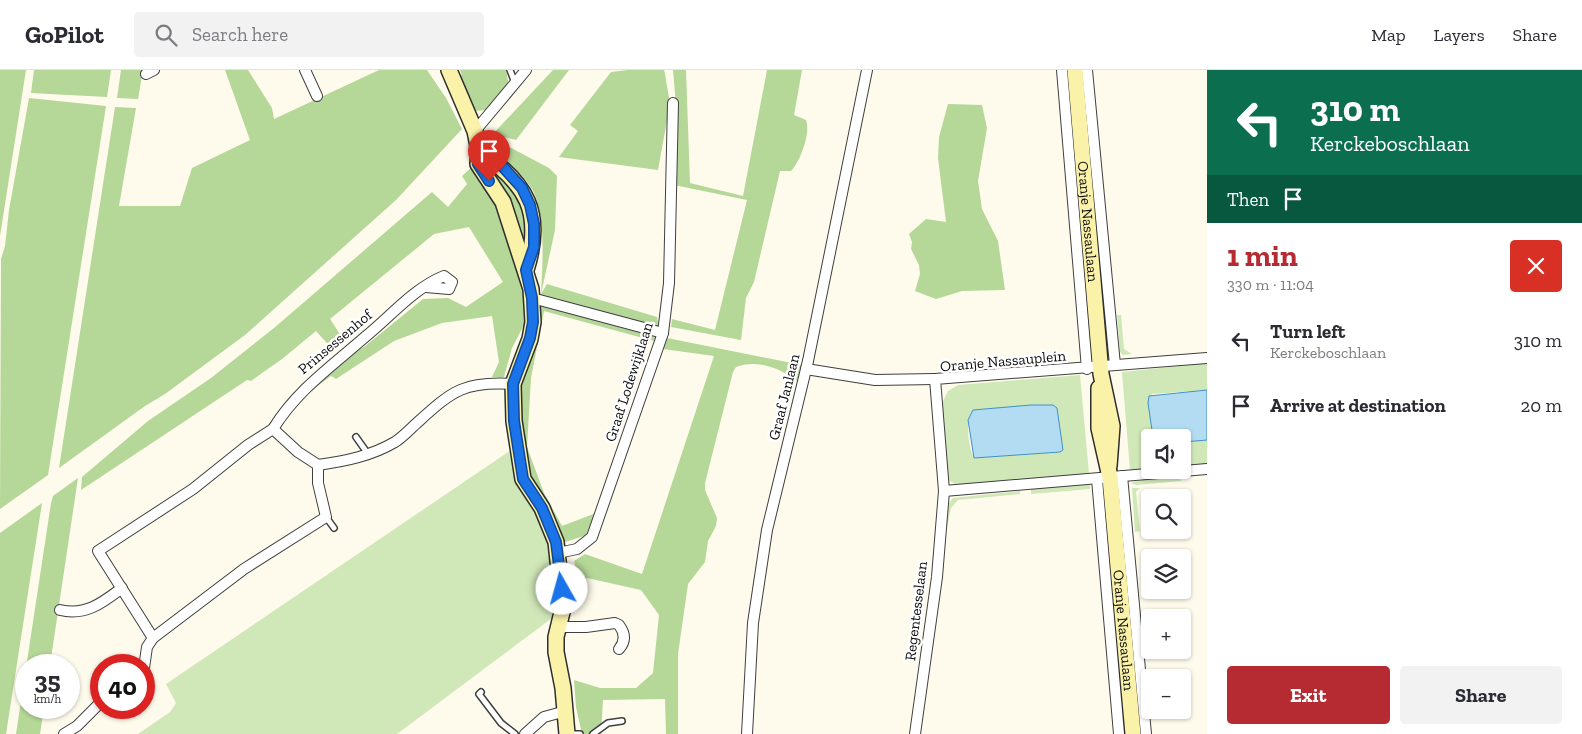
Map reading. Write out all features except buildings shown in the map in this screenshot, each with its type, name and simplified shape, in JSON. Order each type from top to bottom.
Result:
[{"type":"street","points":[[304,70],[317,96]]},
{"type":"street","points":[[449,70],[475,131],[479,151],[478,164],[503,202],[526,270],[532,298],[533,322],[530,338],[513,384],[514,421],[523,479],[547,518],[558,553],[563,608],[556,652],[566,711],[567,734]]},
{"type":"street","points":[[475,131],[526,70]]},
{"type":"street","name":"Graaf Janlaan","points":[[747,734],[753,623],[767,530],[806,369],[867,70]]},
{"type":"street","name":"Oranje Nassaulaan","points":[[1062,70],[1101,368]]},
{"type":"street","name":"Oranje Nassaulaan","points":[[1075,70],[1101,368]]},
{"type":"street","name":"Oranje Nassaulaan","points":[[1088,70],[1101,368],[1099,428],[1110,474],[1146,734]]},
{"type":"street","name":"Graaf Lodewijklaan","points":[[558,553],[577,549],[592,537],[663,333],[669,283],[673,103]]},
{"type":"street","points":[[479,151],[503,167],[522,188],[530,205],[534,224],[534,247],[526,270]]},
{"type":"street","name":"Prinsessenhof","points":[[273,429],[303,389],[426,287]]},
{"type":"street","points":[[532,298],[663,333]]},
{"type":"street","name":"Oranje Nassauplein","points":[[944,491],[935,379],[1101,368],[1207,358]]},
{"type":"street","points":[[806,369],[875,380],[935,379]]},
{"type":"street","points":[[153,638],[98,551],[193,489],[248,445],[273,429],[298,452],[318,465],[368,455],[396,441],[440,401],[458,390],[476,384],[513,384]]},
{"type":"street","points":[[146,654],[147,647],[153,638],[244,570],[326,517],[318,483],[318,465]]},
{"type":"street","points":[[944,491],[1110,474],[1207,469]]},
{"type":"street","name":"Oranje Nassaulaan","points":[[1110,474],[1119,734]]},
{"type":"street","name":"Oranje Nassaulaan","points":[[1110,474],[1132,734]]},
{"type":"street","name":"Regentesselaan","points":[[915,734],[937,577],[944,491]]},
{"type":"street","points":[[60,610],[73,613],[88,610],[122,588]]},
{"type":"street","points":[[559,626],[619,625],[624,634],[624,641],[619,649]]},
{"type":"street","points":[[525,734],[544,717],[566,711]]},
{"type":"street","points":[[64,734],[77,726],[90,713]]},
{"type":"lane","points":[[510,70],[515,84]]},
{"type":"lane","points":[[356,437],[368,455]]},
{"type":"lane","points":[[326,517],[334,528]]},
{"type":"lane","points":[[481,692],[479,694],[501,723],[515,734]]},
{"type":"lane","points":[[594,734],[608,723],[622,721]]},
{"type":"lane","points":[[567,734],[580,734]]},
{"type":"green space","points":[[0,70],[26,70],[0,236]]},
{"type":"green space","points":[[34,70],[111,70],[107,97],[31,93]]},
{"type":"green space","points":[[121,70],[143,70],[138,99],[117,98]]},
{"type":"green space","points":[[225,70],[248,70],[272,108],[274,119],[379,70],[427,70],[446,98],[462,129],[396,200],[245,335],[59,468],[115,107],[136,108],[119,206],[180,206],[192,168],[250,140]]},
{"type":"green space","points":[[460,70],[506,70],[509,87],[488,110],[474,111],[460,76],[462,75]]},
{"type":"green space","points":[[553,70],[569,70],[516,140],[493,134]]},
{"type":"green space","points":[[664,70],[670,104],[658,170],[559,157],[578,131],[570,125],[611,72]]},
{"type":"green space","points":[[673,70],[686,70],[690,183],[743,196],[767,70],[802,70],[794,115],[806,120],[806,139],[801,154],[791,171],[780,171],[754,282],[746,298],[741,340],[671,327],[672,319],[715,330],[747,200],[674,185],[678,128]]},
{"type":"green space","points":[[1066,70],[1069,70],[1093,347],[1090,351]]},
{"type":"green space","points":[[1079,70],[1084,70],[1107,361]]},
{"type":"green space","points":[[29,98],[106,106],[48,475],[0,509],[1,259],[5,246],[9,210]]},
{"type":"green space","points":[[948,104],[982,105],[987,128],[978,181],[982,209],[998,241],[1005,290],[962,291],[936,299],[915,291],[920,274],[919,265],[911,249],[912,242],[909,234],[926,219],[946,222],[938,158],[939,137]]},
{"type":"green space","points":[[496,140],[549,168],[557,176],[555,230],[541,293],[543,242],[537,200],[528,183],[487,146]]},
{"type":"green space","points":[[483,159],[522,198],[527,233],[525,251]]},
{"type":"green space","points":[[474,165],[501,215],[523,290],[526,321],[512,348],[504,377],[492,377],[499,362],[492,316],[442,323],[394,341],[336,379],[331,376],[312,390],[294,410],[292,406],[350,354],[364,347],[423,299],[448,298],[466,307],[503,282],[469,227],[434,234],[330,319],[345,342],[334,351],[316,331],[251,381],[247,380],[81,490],[82,477],[148,421],[211,378],[274,328],[432,192],[448,207],[467,184],[462,176]]},
{"type":"green space","points":[[547,284],[657,317],[659,327],[541,297]]},
{"type":"green space","points":[[538,305],[656,337],[654,341],[544,311],[531,378],[527,447],[544,493],[562,526],[596,513],[587,535],[562,543],[530,481],[521,420],[522,379]]},
{"type":"green space","points":[[1117,315],[1121,315],[1124,349],[1132,354],[1123,355],[1120,352]]},
{"type":"green space","points":[[667,338],[802,365],[797,381],[783,372],[760,364],[736,367],[733,372],[705,483],[705,490],[717,518],[716,526],[708,541],[705,562],[688,584],[678,654],[678,734],[666,734],[665,699],[603,700],[601,734],[582,734],[576,707],[574,680],[600,688],[636,688],[653,673],[659,615],[641,590],[587,578],[579,581],[574,561],[585,554],[642,574],[714,356],[663,349]]},
{"type":"green space","points":[[1207,363],[1207,390],[1152,394],[1148,403],[1152,429],[1141,429],[1141,470],[1130,470],[1122,372]]},
{"type":"green space","points":[[1080,375],[1089,474],[957,485],[948,480],[942,403],[948,391],[958,385]],"holes":[[[1053,405],[1060,452],[974,458],[968,434],[969,420],[973,410]]]},
{"type":"green space","points":[[1207,440],[1207,465],[1191,466],[1191,441]]},
{"type":"green space","points":[[514,448],[540,513],[552,554],[556,615],[397,734],[138,734],[170,712],[176,703],[166,684]]},
{"type":"green space","points":[[78,478],[52,654],[28,654],[53,496]]},
{"type":"green space","points":[[1180,479],[1181,481],[1136,485],[1131,483],[1140,480]]},
{"type":"green space","points":[[1090,485],[1090,489],[1031,494],[1031,489]]},
{"type":"green space","points":[[1132,488],[1140,488],[1136,492],[1140,531],[1135,532]]},
{"type":"green space","points":[[1020,491],[1020,494],[958,500],[951,508],[947,528],[945,528],[948,504],[953,498]]},
{"type":"green space","points":[[1104,494],[1127,734],[1123,734]]},
{"type":"green space","points":[[42,503],[18,654],[15,654],[15,676],[6,734],[0,734],[0,533]]},
{"type":"green space","points":[[18,719],[42,719],[40,734],[16,734]]},
{"type":"water","points":[[1207,390],[1207,440],[1191,441],[1191,429],[1152,429],[1148,403],[1149,396]]},
{"type":"water","points":[[1053,405],[1057,408],[1063,450],[1060,452],[974,458],[968,420],[973,410]]},
{"type":"route","points":[[489,181],[478,164],[479,151],[503,167],[522,188],[530,205],[534,224],[534,247],[526,270],[531,290],[533,322],[530,338],[513,384],[514,421],[523,479],[527,488],[542,508],[553,531],[562,589]]}]
